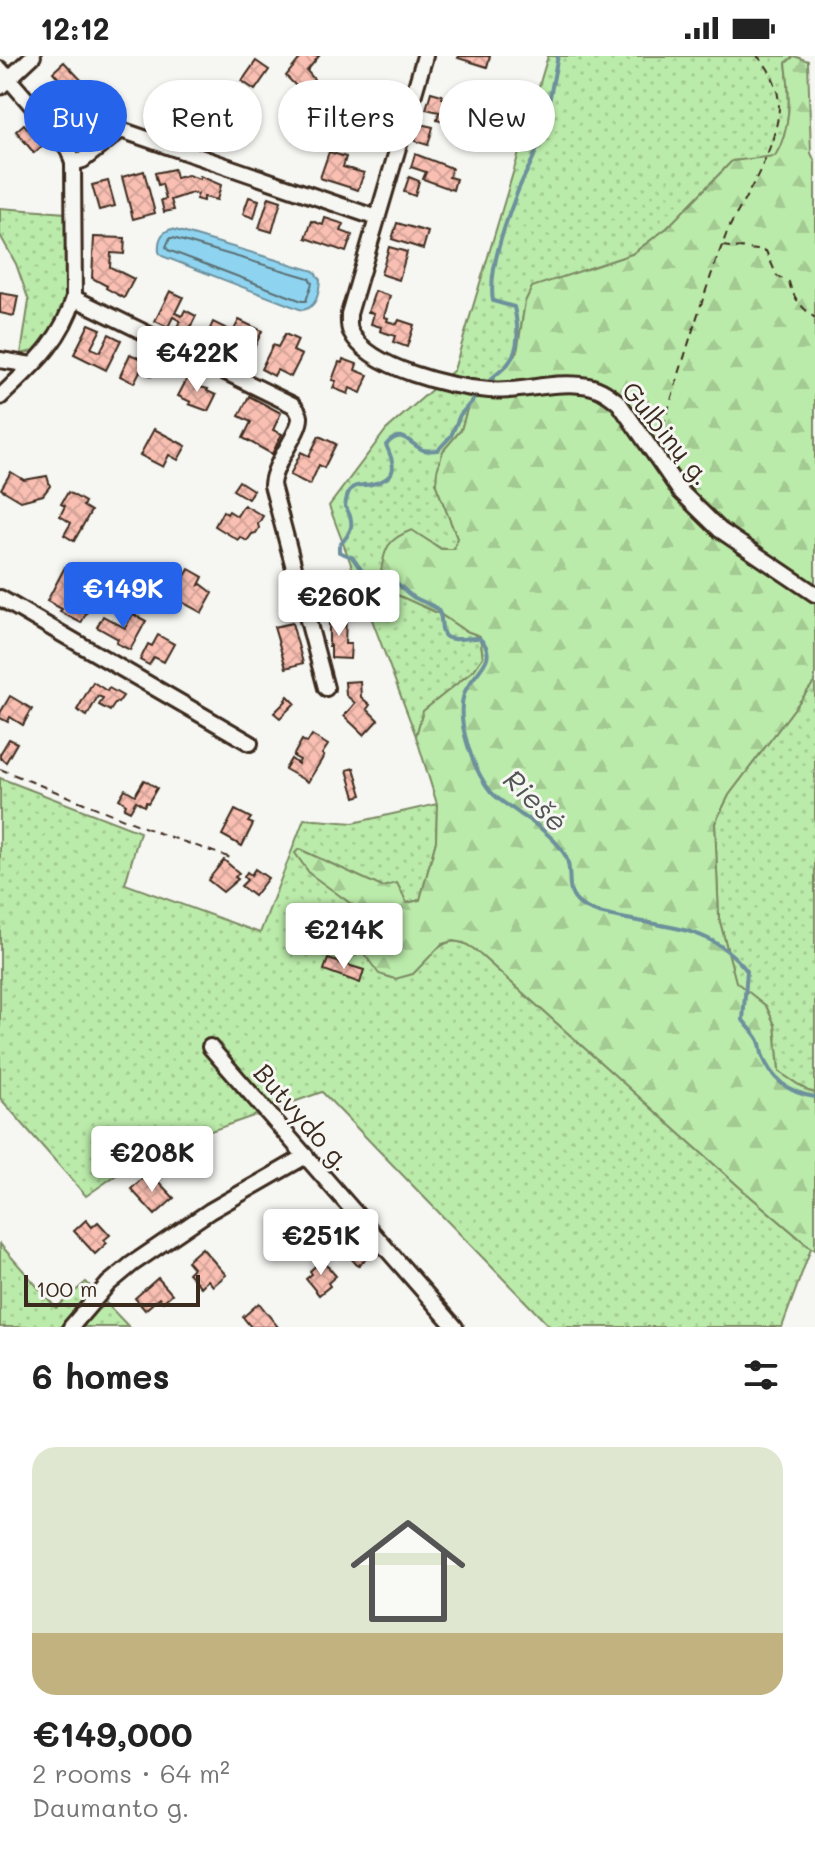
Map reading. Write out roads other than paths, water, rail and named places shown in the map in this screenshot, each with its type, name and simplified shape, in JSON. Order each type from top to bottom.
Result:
[{"type":"street","points":[[0,397],[46,353],[69,314],[74,298],[73,163],[62,140],[3,78],[33,56]]},
{"type":"street","points":[[73,163],[83,160],[121,130],[377,218],[425,56]]},
{"type":"street","name":"Gulbinų g.","points":[[377,218],[349,314],[351,332],[369,352],[418,376],[455,385],[491,391],[579,384],[607,393],[619,403],[680,491],[720,530],[815,594]]},
{"type":"street","points":[[74,298],[293,405],[298,412],[298,425],[275,469],[272,485],[326,688]]},
{"type":"street","points":[[0,360],[32,365]]},
{"type":"street","points":[[0,598],[250,743]]},
{"type":"street","name":"Butvydo g.","points":[[210,1047],[455,1327]]},
{"type":"street","points":[[71,1327],[108,1284],[132,1264],[210,1211],[306,1156]]},
{"type":"water","points":[[172,229],[314,271],[320,280],[316,299],[311,306],[302,310],[162,256],[159,252],[161,238]]},
{"type":"waterway","name":"Riešė","points":[[485,386],[508,364],[517,344],[514,307],[493,301],[493,276],[508,218],[540,141],[558,56]]},
{"type":"waterway","name":"Riešė","points":[[479,393],[460,415],[451,436],[438,450],[423,450],[401,437],[386,445],[393,465],[390,475],[369,485],[352,488],[349,492],[345,506],[351,517],[351,527],[339,546],[339,552],[352,557],[365,575],[387,576],[412,596],[436,608],[446,637],[479,638],[485,646],[488,653],[486,660],[467,687],[462,705],[468,745],[478,772],[491,792],[539,827],[561,849],[568,861],[570,888],[575,900],[601,913],[690,932],[734,956],[747,971],[743,1020],[758,1038],[770,1071],[782,1084],[815,1097]]}]
